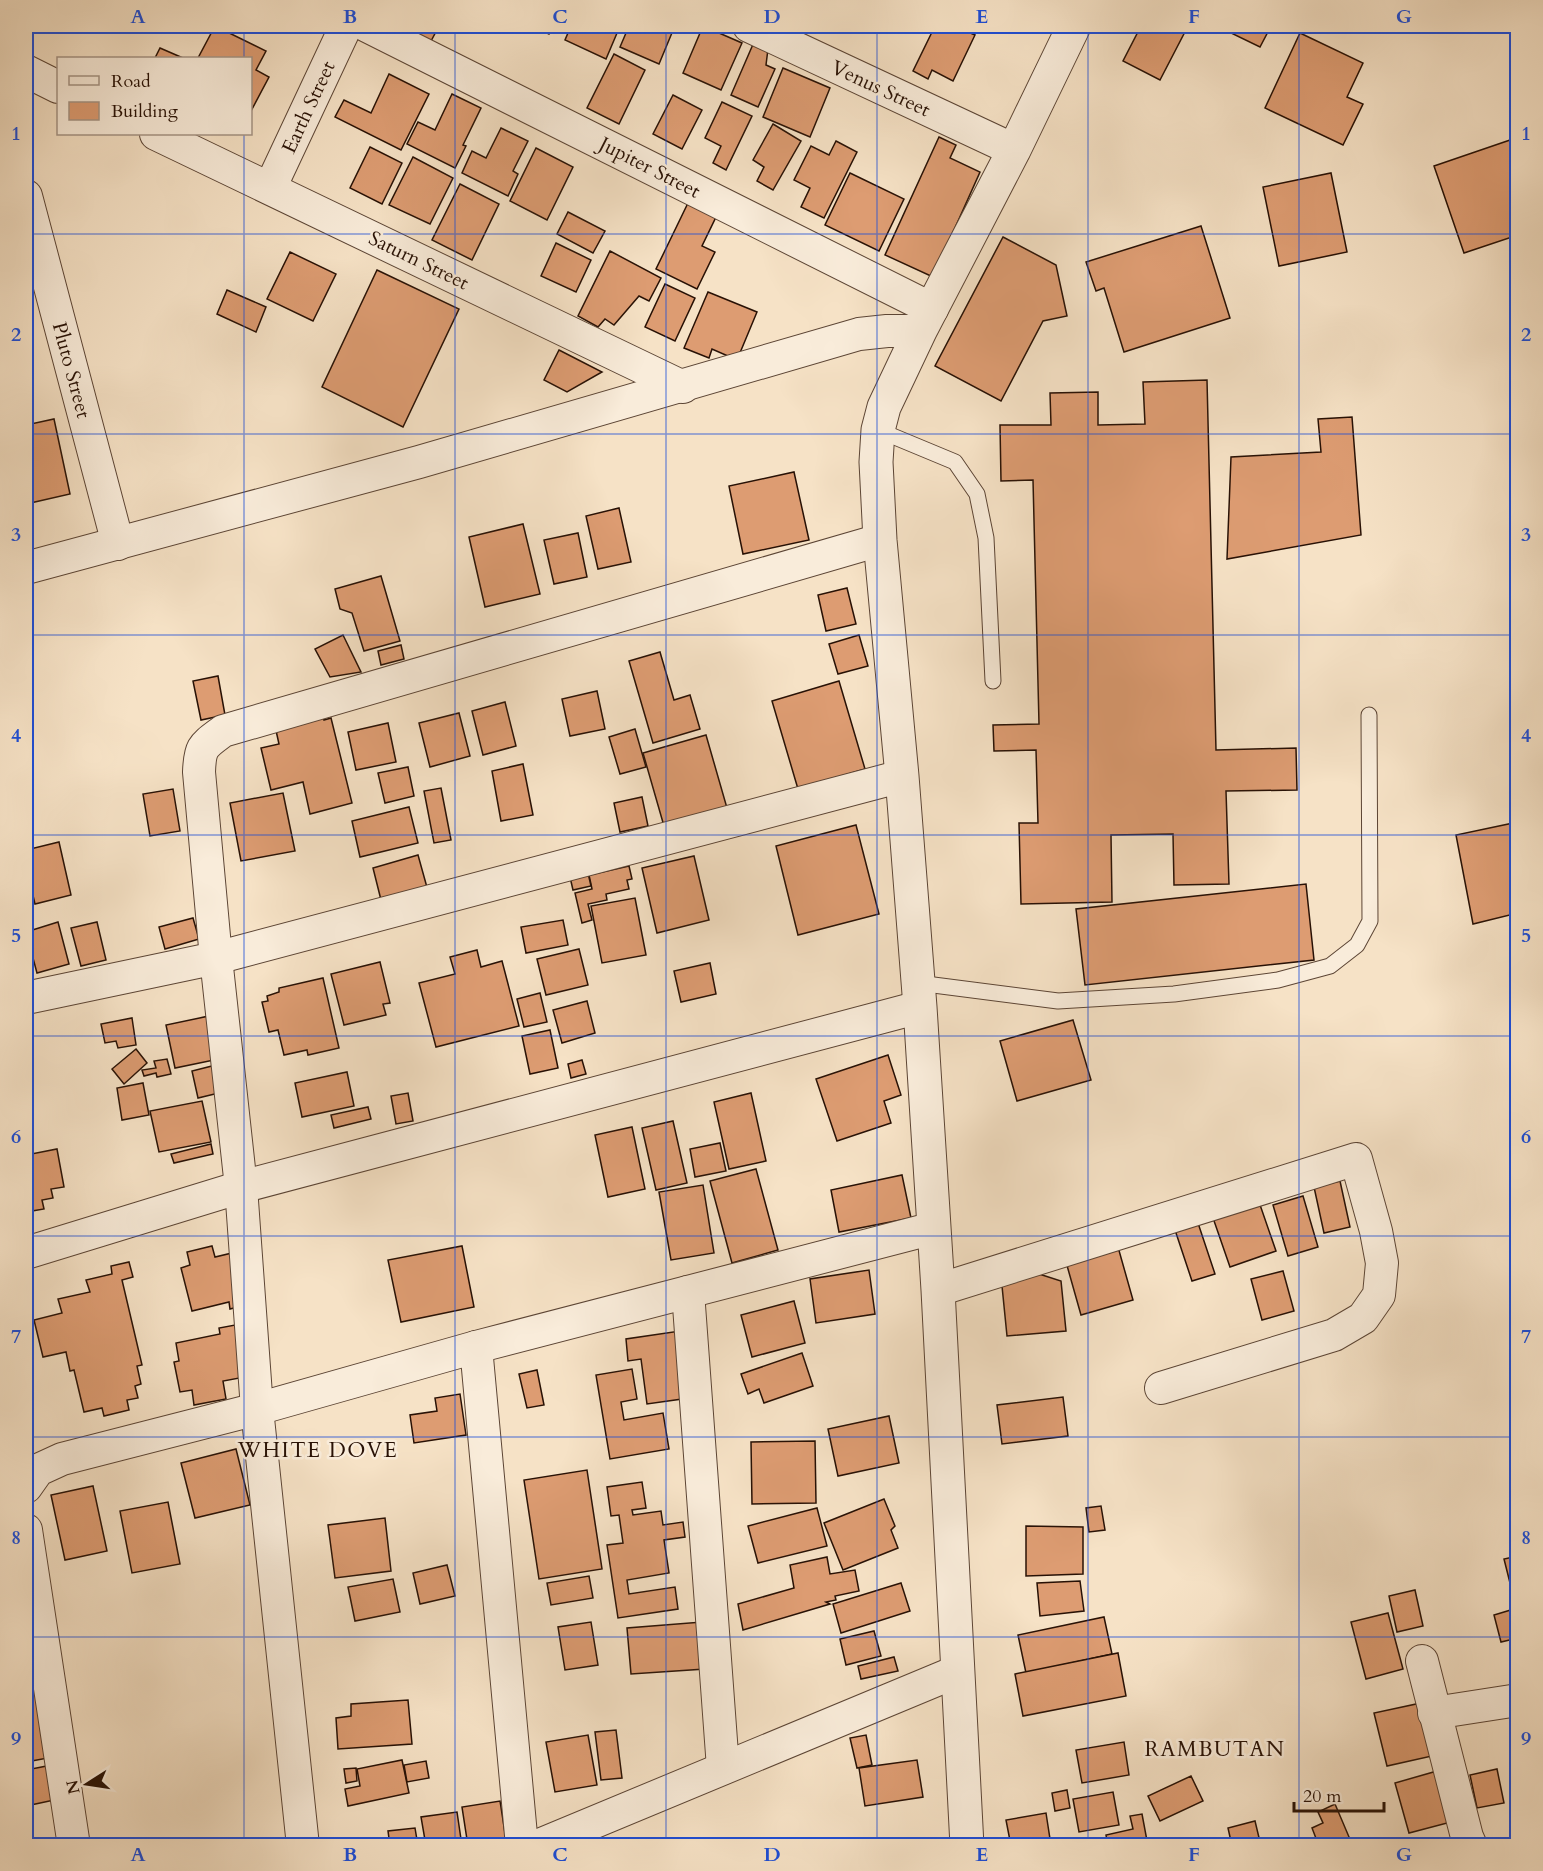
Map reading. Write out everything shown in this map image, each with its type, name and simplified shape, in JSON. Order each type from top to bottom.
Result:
[{"type":"street","name":"Earth Street","points":[[270,188],[346,26]]},
{"type":"street","name":"Jupiter Street","points":[[367,26],[926,320]]},
{"type":"street","name":"Venus Street","points":[[749,26],[1014,150]]},
{"type":"street","points":[[967,1845],[938,1290],[919,995],[880,540],[876,462],[878,430],[884,407],[1074,26]]},
{"type":"street","points":[[26,71],[57,86]]},
{"type":"street","name":"Saturn Street","points":[[158,135],[683,387]]},
{"type":"street","name":"Pluto Street","points":[[26,196],[118,544]]},
{"type":"street","points":[[26,568],[430,459],[859,334],[887,331],[926,320]]},
{"type":"street","points":[[303,1845],[257,1409],[241,1186],[198,772],[200,752],[207,743],[223,731],[880,540]]},
{"type":"street","points":[[26,998],[216,958],[902,776]]},
{"type":"street","points":[[26,1253],[241,1186],[919,995]]},
{"type":"street","points":[[938,1290],[1356,1159],[1376,1231],[1382,1263],[1379,1295],[1363,1318],[1334,1335],[1161,1388]]},
{"type":"street","points":[[26,1487],[38,1470],[62,1459],[257,1409],[476,1347],[934,1228]]},
{"type":"street","points":[[688,1292],[723,1768]]},
{"type":"street","points":[[476,1347],[522,1845]]},
{"type":"street","points":[[26,1545],[74,1845]]},
{"type":"street","points":[[1422,1661],[1461,1843]]},
{"type":"street","points":[[537,1845],[958,1671]]},
{"type":"street","points":[[1434,1713],[1518,1700]]},
{"type":"lane","points":[[878,430],[955,462],[977,494],[986,538],[993,681]]},
{"type":"lane","points":[[919,995],[1058,1001],[1174,994],[1278,980],[1330,966],[1357,945],[1370,921],[1369,715]]},
{"type":"building","points":[[215,26],[266,51],[256,70],[269,77],[252,109],[252,57],[199,57]]},
{"type":"building","points":[[402,26],[439,26],[431,41]]},
{"type":"building","points":[[532,26],[554,26],[549,34]]},
{"type":"building","points":[[571,26],[620,26],[606,59],[565,40]]},
{"type":"building","points":[[629,26],[674,28],[659,64],[620,47]]},
{"type":"building","points":[[703,26],[742,43],[721,90],[683,73]]},
{"type":"building","points":[[935,26],[954,26],[975,35],[953,81],[932,70],[928,79],[913,71]]},
{"type":"building","points":[[1141,26],[1188,26],[1160,80],[1123,61]]},
{"type":"building","points":[[1235,26],[1271,26],[1260,47],[1231,33]]},
{"type":"building","points":[[1300,33],[1363,63],[1347,97],[1363,104],[1343,145],[1265,108]]},
{"type":"building","points":[[754,42],[768,49],[766,65],[775,69],[758,107],[731,95]]},
{"type":"building","points":[[160,48],[181,57],[156,57]]},
{"type":"building","points":[[614,54],[645,70],[619,124],[587,108]]},
{"type":"building","points":[[783,68],[830,88],[810,137],[763,117]]},
{"type":"building","points":[[389,74],[429,94],[401,150],[335,117],[344,100],[371,113]]},
{"type":"building","points":[[452,94],[481,108],[463,145],[466,146],[455,168],[407,144],[418,122],[435,130]]},
{"type":"building","points":[[673,95],[702,110],[682,149],[653,134]]},
{"type":"building","points":[[722,102],[752,116],[726,170],[713,163],[721,146],[705,138]]},
{"type":"building","points":[[773,124],[801,141],[773,190],[757,181],[764,167],[753,160]]},
{"type":"building","points":[[501,128],[528,141],[513,171],[518,174],[508,196],[462,173],[472,151],[486,158]]},
{"type":"building","points":[[939,137],[956,145],[950,158],[980,172],[933,277],[885,255]]},
{"type":"building","points":[[1513,139],[1518,153],[1518,235],[1464,253],[1434,166]]},
{"type":"building","points":[[836,141],[857,152],[824,218],[801,207],[810,188],[794,180],[811,146],[829,155]]},
{"type":"building","points":[[370,147],[402,163],[382,204],[350,188]]},
{"type":"building","points":[[536,148],[573,167],[547,220],[510,201]]},
{"type":"building","points":[[413,157],[453,178],[430,224],[389,205]]},
{"type":"building","points":[[850,173],[904,199],[879,251],[825,225]]},
{"type":"building","points":[[1331,173],[1347,252],[1279,266],[1263,187]]},
{"type":"building","points":[[460,184],[499,204],[472,260],[432,240]]},
{"type":"building","points":[[688,203],[716,217],[702,246],[715,252],[697,289],[656,269]]},
{"type":"building","points":[[568,212],[605,231],[593,253],[557,234]]},
{"type":"building","points":[[1201,226],[1230,318],[1124,352],[1104,288],[1096,291],[1086,262]]},
{"type":"building","points":[[1003,237],[1056,265],[1067,316],[1043,321],[1001,401],[935,366]]},
{"type":"building","points":[[556,243],[591,260],[576,292],[541,276]]},
{"type":"building","points":[[610,251],[661,278],[649,301],[639,296],[614,325],[605,319],[598,327],[578,316]]},
{"type":"building","points":[[290,252],[336,274],[313,321],[267,299]]},
{"type":"building","points":[[377,270],[459,309],[403,427],[322,387]]},
{"type":"building","points":[[665,284],[695,298],[675,341],[645,327]]},
{"type":"building","points":[[227,290],[266,307],[256,332],[217,314]]},
{"type":"building","points":[[708,292],[757,312],[737,360],[712,349],[709,358],[684,348]]},
{"type":"building","points":[[559,350],[602,372],[567,392],[544,380]]},
{"type":"building","points":[[1207,380],[1216,750],[1296,748],[1297,790],[1226,791],[1229,884],[1174,885],[1173,834],[1111,835],[1112,902],[1021,904],[1019,823],[1038,823],[1036,750],[994,751],[993,725],[1039,724],[1033,480],[1001,481],[1000,425],[1051,425],[1050,393],[1098,392],[1098,425],[1145,424],[1143,382]]},
{"type":"building","points":[[1352,417],[1361,535],[1227,559],[1231,457],[1321,452],[1318,419]]},
{"type":"building","points":[[54,419],[70,494],[26,504],[26,425]]},
{"type":"building","points":[[794,472],[809,540],[743,554],[729,486]]},
{"type":"building","points":[[619,508],[631,562],[598,569],[586,516]]},
{"type":"building","points":[[523,524],[540,594],[485,607],[469,537]]},
{"type":"building","points":[[578,533],[587,577],[554,584],[544,540]]},
{"type":"building","points":[[381,576],[400,641],[364,651],[352,613],[340,609],[335,589]]},
{"type":"building","points":[[847,588],[856,624],[826,631],[818,595]]},
{"type":"building","points":[[343,635],[361,672],[330,677],[315,649]]},
{"type":"building","points":[[859,635],[868,666],[838,674],[829,644]]},
{"type":"building","points":[[401,645],[404,659],[381,665],[378,651]]},
{"type":"building","points":[[660,652],[674,700],[690,695],[700,729],[653,743],[629,661]]},
{"type":"building","points":[[218,676],[225,715],[201,720],[193,681]]},
{"type":"building","points":[[839,681],[865,769],[798,789],[772,701]]},
{"type":"building","points":[[597,691],[605,729],[570,736],[562,699]]},
{"type":"building","points":[[505,702],[516,746],[483,755],[472,711]]},
{"type":"building","points":[[459,713],[470,756],[430,767],[419,723]]},
{"type":"building","points":[[323,716],[324,720],[331,718],[352,803],[310,814],[303,782],[271,790],[261,748],[279,744],[275,726]]},
{"type":"building","points":[[388,723],[396,762],[356,770],[348,732]]},
{"type":"building","points":[[635,729],[646,767],[620,774],[609,737]]},
{"type":"building","points":[[706,735],[729,815],[666,833],[643,753]]},
{"type":"building","points":[[523,764],[533,815],[501,821],[492,771]]},
{"type":"building","points":[[408,767],[414,796],[385,803],[378,773]]},
{"type":"building","points":[[441,788],[451,840],[434,843],[424,791]]},
{"type":"building","points":[[173,789],[180,831],[150,836],[143,794]]},
{"type":"building","points":[[283,793],[295,851],[241,861],[230,803]]},
{"type":"building","points":[[642,797],[648,826],[620,832],[614,803]]},
{"type":"building","points":[[409,807],[418,843],[360,857],[352,821]]},
{"type":"building","points":[[1518,822],[1518,913],[1473,924],[1456,835]]},
{"type":"building","points":[[856,825],[879,914],[798,935],[776,846]]},
{"type":"building","points":[[59,842],[71,895],[35,904],[26,866],[26,850]]},
{"type":"building","points":[[418,855],[428,891],[382,904],[373,868]]},
{"type":"building","points":[[694,856],[709,920],[657,933],[642,868]]},
{"type":"building","points":[[629,866],[632,879],[627,880],[629,889],[606,894],[607,900],[588,904],[592,920],[582,923],[575,893],[592,889],[589,875]]},
{"type":"building","points":[[588,873],[591,886],[573,890],[570,877]]},
{"type":"building","points":[[1306,884],[1314,960],[1085,985],[1076,909]]},
{"type":"building","points":[[635,898],[646,955],[602,963],[591,906]]},
{"type":"building","points":[[193,918],[199,939],[165,949],[159,927]]},
{"type":"building","points":[[563,920],[568,945],[526,953],[521,927]]},
{"type":"building","points":[[58,922],[69,964],[37,973],[26,932]]},
{"type":"building","points":[[97,922],[106,960],[81,966],[71,928]]},
{"type":"building","points":[[579,949],[588,985],[546,995],[537,959]]},
{"type":"building","points":[[477,950],[481,967],[502,961],[519,1026],[436,1047],[419,983],[455,974],[450,957]]},
{"type":"building","points":[[380,962],[390,1003],[383,1004],[386,1015],[344,1025],[331,974]]},
{"type":"building","points":[[710,963],[716,994],[681,1002],[674,971]]},
{"type":"building","points":[[323,978],[339,1048],[308,1055],[307,1050],[284,1055],[278,1030],[269,1032],[262,1002],[268,1001],[267,996],[279,992],[279,988]]},
{"type":"building","points":[[540,993],[547,1022],[524,1027],[517,999]]},
{"type":"building","points":[[587,1001],[595,1033],[562,1043],[553,1010]]},
{"type":"building","points":[[209,1016],[219,1059],[175,1068],[166,1025]]},
{"type":"building","points":[[132,1018],[136,1045],[118,1048],[116,1041],[105,1043],[101,1024]]},
{"type":"building","points":[[1073,1020],[1091,1080],[1017,1101],[1000,1041]]},
{"type":"building","points":[[550,1030],[558,1068],[530,1074],[522,1036]]},
{"type":"building","points":[[136,1049],[147,1063],[124,1084],[112,1069]]},
{"type":"building","points":[[888,1055],[901,1095],[884,1101],[891,1123],[837,1141],[816,1079]]},
{"type":"building","points":[[167,1059],[171,1074],[157,1077],[156,1073],[144,1076],[142,1070],[156,1068],[154,1061]]},
{"type":"building","points":[[582,1060],[586,1074],[571,1078],[568,1064]]},
{"type":"building","points":[[216,1065],[223,1092],[198,1098],[192,1071]]},
{"type":"building","points":[[347,1072],[354,1106],[302,1117],[295,1083]]},
{"type":"building","points":[[143,1083],[149,1115],[122,1120],[117,1088]]},
{"type":"building","points":[[408,1093],[413,1121],[396,1124],[391,1096]]},
{"type":"building","points":[[751,1093],[766,1161],[729,1169],[714,1102]]},
{"type":"building","points":[[202,1101],[211,1142],[159,1152],[150,1111]]},
{"type":"building","points":[[368,1107],[371,1119],[334,1128],[331,1115]]},
{"type":"building","points":[[673,1121],[687,1183],[656,1190],[642,1128]]},
{"type":"building","points":[[632,1127],[645,1189],[608,1197],[595,1135]]},
{"type":"building","points":[[720,1143],[726,1171],[695,1177],[690,1149]]},
{"type":"building","points":[[211,1144],[213,1154],[174,1163],[171,1154]]},
{"type":"building","points":[[57,1149],[64,1187],[51,1189],[53,1198],[42,1200],[44,1209],[26,1212],[26,1155]]},
{"type":"building","points":[[756,1169],[778,1250],[732,1263],[710,1181]]},
{"type":"building","points":[[902,1175],[911,1218],[839,1232],[831,1190]]},
{"type":"building","points":[[1340,1181],[1350,1227],[1324,1233],[1314,1187]]},
{"type":"building","points":[[703,1185],[714,1253],[671,1260],[659,1192]]},
{"type":"building","points":[[1303,1196],[1318,1247],[1288,1256],[1273,1205]]},
{"type":"building","points":[[1258,1199],[1276,1251],[1230,1267],[1212,1215]]},
{"type":"building","points":[[1198,1223],[1215,1274],[1192,1281],[1175,1230]]},
{"type":"building","points":[[212,1246],[215,1257],[232,1253],[245,1305],[230,1309],[229,1302],[192,1311],[181,1268],[190,1265],[187,1252]]},
{"type":"building","points":[[462,1246],[474,1307],[401,1322],[388,1260]]},
{"type":"building","points":[[1118,1247],[1133,1300],[1081,1315],[1066,1262]]},
{"type":"building","points":[[129,1262],[133,1277],[122,1280],[142,1365],[137,1366],[141,1384],[135,1386],[138,1398],[127,1400],[129,1410],[104,1416],[102,1408],[84,1412],[74,1370],[70,1371],[66,1352],[43,1357],[34,1320],[62,1313],[58,1299],[90,1292],[86,1280],[112,1274],[111,1266]]},
{"type":"building","points":[[869,1270],[875,1314],[816,1323],[810,1279]]},
{"type":"building","points":[[1283,1271],[1294,1311],[1262,1320],[1251,1279]]},
{"type":"building","points":[[1036,1273],[1061,1281],[1066,1331],[1007,1336],[1001,1276]]},
{"type":"building","points":[[794,1301],[805,1343],[752,1357],[741,1315]]},
{"type":"building","points":[[235,1325],[245,1377],[223,1381],[226,1399],[194,1405],[192,1390],[180,1392],[174,1362],[179,1361],[176,1343],[220,1334],[219,1328]]},
{"type":"building","points":[[680,1331],[689,1398],[647,1404],[641,1359],[628,1361],[626,1339]]},
{"type":"building","points":[[802,1353],[813,1386],[764,1403],[759,1389],[748,1394],[741,1374]]},
{"type":"building","points":[[632,1369],[637,1399],[621,1402],[624,1420],[663,1413],[669,1449],[610,1459],[596,1375]]},
{"type":"building","points":[[537,1370],[544,1405],[527,1408],[519,1374]]},
{"type":"building","points":[[460,1394],[466,1435],[414,1443],[410,1415],[437,1411],[435,1398]]},
{"type":"building","points":[[1063,1397],[1068,1436],[1002,1444],[997,1405]]},
{"type":"building","points":[[889,1416],[899,1463],[838,1476],[828,1429]]},
{"type":"building","points":[[815,1441],[816,1503],[752,1504],[751,1442]]},
{"type":"building","points":[[236,1449],[250,1505],[195,1518],[181,1463]]},
{"type":"building","points":[[587,1470],[602,1569],[539,1579],[524,1480]]},
{"type":"building","points":[[642,1482],[646,1508],[632,1510],[633,1515],[661,1511],[663,1525],[683,1522],[685,1537],[664,1540],[669,1573],[627,1580],[629,1594],[675,1587],[678,1609],[618,1618],[607,1545],[623,1543],[619,1515],[611,1516],[607,1487]]},
{"type":"building","points":[[93,1486],[107,1551],[65,1560],[51,1495]]},
{"type":"building","points":[[884,1499],[895,1526],[891,1530],[898,1548],[843,1570],[824,1523]]},
{"type":"building","points":[[168,1502],[180,1564],[132,1573],[120,1511]]},
{"type":"building","points":[[1101,1506],[1105,1530],[1089,1532],[1086,1508]]},
{"type":"building","points":[[817,1508],[827,1546],[758,1563],[748,1526]]},
{"type":"building","points":[[385,1518],[391,1571],[335,1578],[328,1525]]},
{"type":"building","points":[[1026,1526],[1083,1527],[1083,1574],[1026,1576]]},
{"type":"building","points":[[1518,1556],[1518,1611],[1517,1611],[1504,1559]]},
{"type":"building","points":[[827,1557],[830,1574],[855,1570],[859,1591],[835,1596],[836,1600],[826,1602],[830,1604],[743,1630],[738,1604],[794,1588],[790,1565]]},
{"type":"building","points":[[447,1565],[455,1596],[420,1604],[413,1573]]},
{"type":"building","points":[[589,1576],[593,1598],[551,1605],[547,1583]]},
{"type":"building","points":[[393,1579],[400,1612],[355,1621],[348,1587]]},
{"type":"building","points":[[1080,1581],[1084,1611],[1040,1616],[1037,1583]]},
{"type":"building","points":[[901,1583],[910,1611],[841,1633],[833,1604]]},
{"type":"building","points":[[1415,1590],[1423,1626],[1397,1632],[1389,1596]]},
{"type":"building","points":[[1514,1609],[1518,1622],[1518,1638],[1501,1642],[1494,1615]]},
{"type":"building","points":[[1388,1613],[1403,1669],[1366,1679],[1351,1622]]},
{"type":"building","points":[[1104,1617],[1112,1654],[1026,1673],[1018,1635]]},
{"type":"building","points":[[591,1622],[598,1665],[565,1670],[558,1627]]},
{"type":"building","points":[[702,1622],[705,1669],[631,1674],[627,1628]]},
{"type":"building","points":[[874,1631],[881,1656],[846,1665],[840,1639]]},
{"type":"building","points":[[1118,1653],[1126,1696],[1023,1716],[1015,1674]]},
{"type":"building","points":[[894,1657],[898,1671],[861,1679],[858,1666]]},
{"type":"building","points":[[36,1692],[48,1758],[26,1762],[26,1694]]},
{"type":"building","points":[[408,1700],[412,1744],[338,1749],[336,1718],[351,1716],[351,1704]]},
{"type":"building","points":[[1421,1703],[1432,1756],[1387,1766],[1374,1713]]},
{"type":"building","points":[[616,1730],[622,1778],[601,1780],[595,1732]]},
{"type":"building","points":[[588,1735],[597,1785],[555,1792],[546,1742]]},
{"type":"building","points":[[866,1735],[872,1765],[857,1768],[850,1738]]},
{"type":"building","points":[[1124,1742],[1129,1775],[1082,1783],[1076,1750]]},
{"type":"building","points":[[402,1760],[409,1793],[348,1806],[345,1789],[360,1786],[357,1769]]},
{"type":"building","points":[[917,1760],[923,1797],[865,1806],[859,1768]]},
{"type":"building","points":[[426,1761],[429,1778],[407,1782],[404,1765]]},
{"type":"building","points":[[52,1765],[59,1799],[26,1806],[26,1770]]},
{"type":"building","points":[[356,1768],[357,1781],[346,1783],[344,1769]]},
{"type":"building","points":[[1497,1769],[1504,1803],[1477,1808],[1470,1775]]},
{"type":"building","points":[[1437,1771],[1451,1822],[1409,1833],[1395,1783]]},
{"type":"building","points":[[1191,1776],[1203,1801],[1160,1821],[1148,1796]]},
{"type":"building","points":[[1067,1790],[1070,1808],[1055,1811],[1052,1793]]},
{"type":"building","points":[[1113,1792],[1119,1825],[1079,1832],[1073,1799]]},
{"type":"building","points":[[500,1801],[507,1846],[468,1846],[462,1807]]},
{"type":"building","points":[[1335,1804],[1352,1844],[1333,1846],[1332,1843],[1319,1846],[1312,1828],[1323,1823],[1318,1812]]},
{"type":"building","points":[[1513,1809],[1518,1809],[1518,1846],[1514,1846]]},
{"type":"building","points":[[457,1812],[462,1846],[426,1846],[421,1817]]},
{"type":"building","points":[[1046,1813],[1050,1839],[1011,1846],[1006,1820]]},
{"type":"building","points":[[1142,1814],[1148,1846],[1108,1846],[1106,1835],[1133,1829],[1130,1816]]},
{"type":"building","points":[[1255,1821],[1261,1846],[1232,1846],[1228,1828]]},
{"type":"building","points":[[415,1828],[418,1846],[390,1846],[388,1831]]},
{"type":"district","name":"WHITE DOVE","points":[[318,1450]]},
{"type":"district","name":"RAMBUTAN","points":[[1215,1749]]}]
